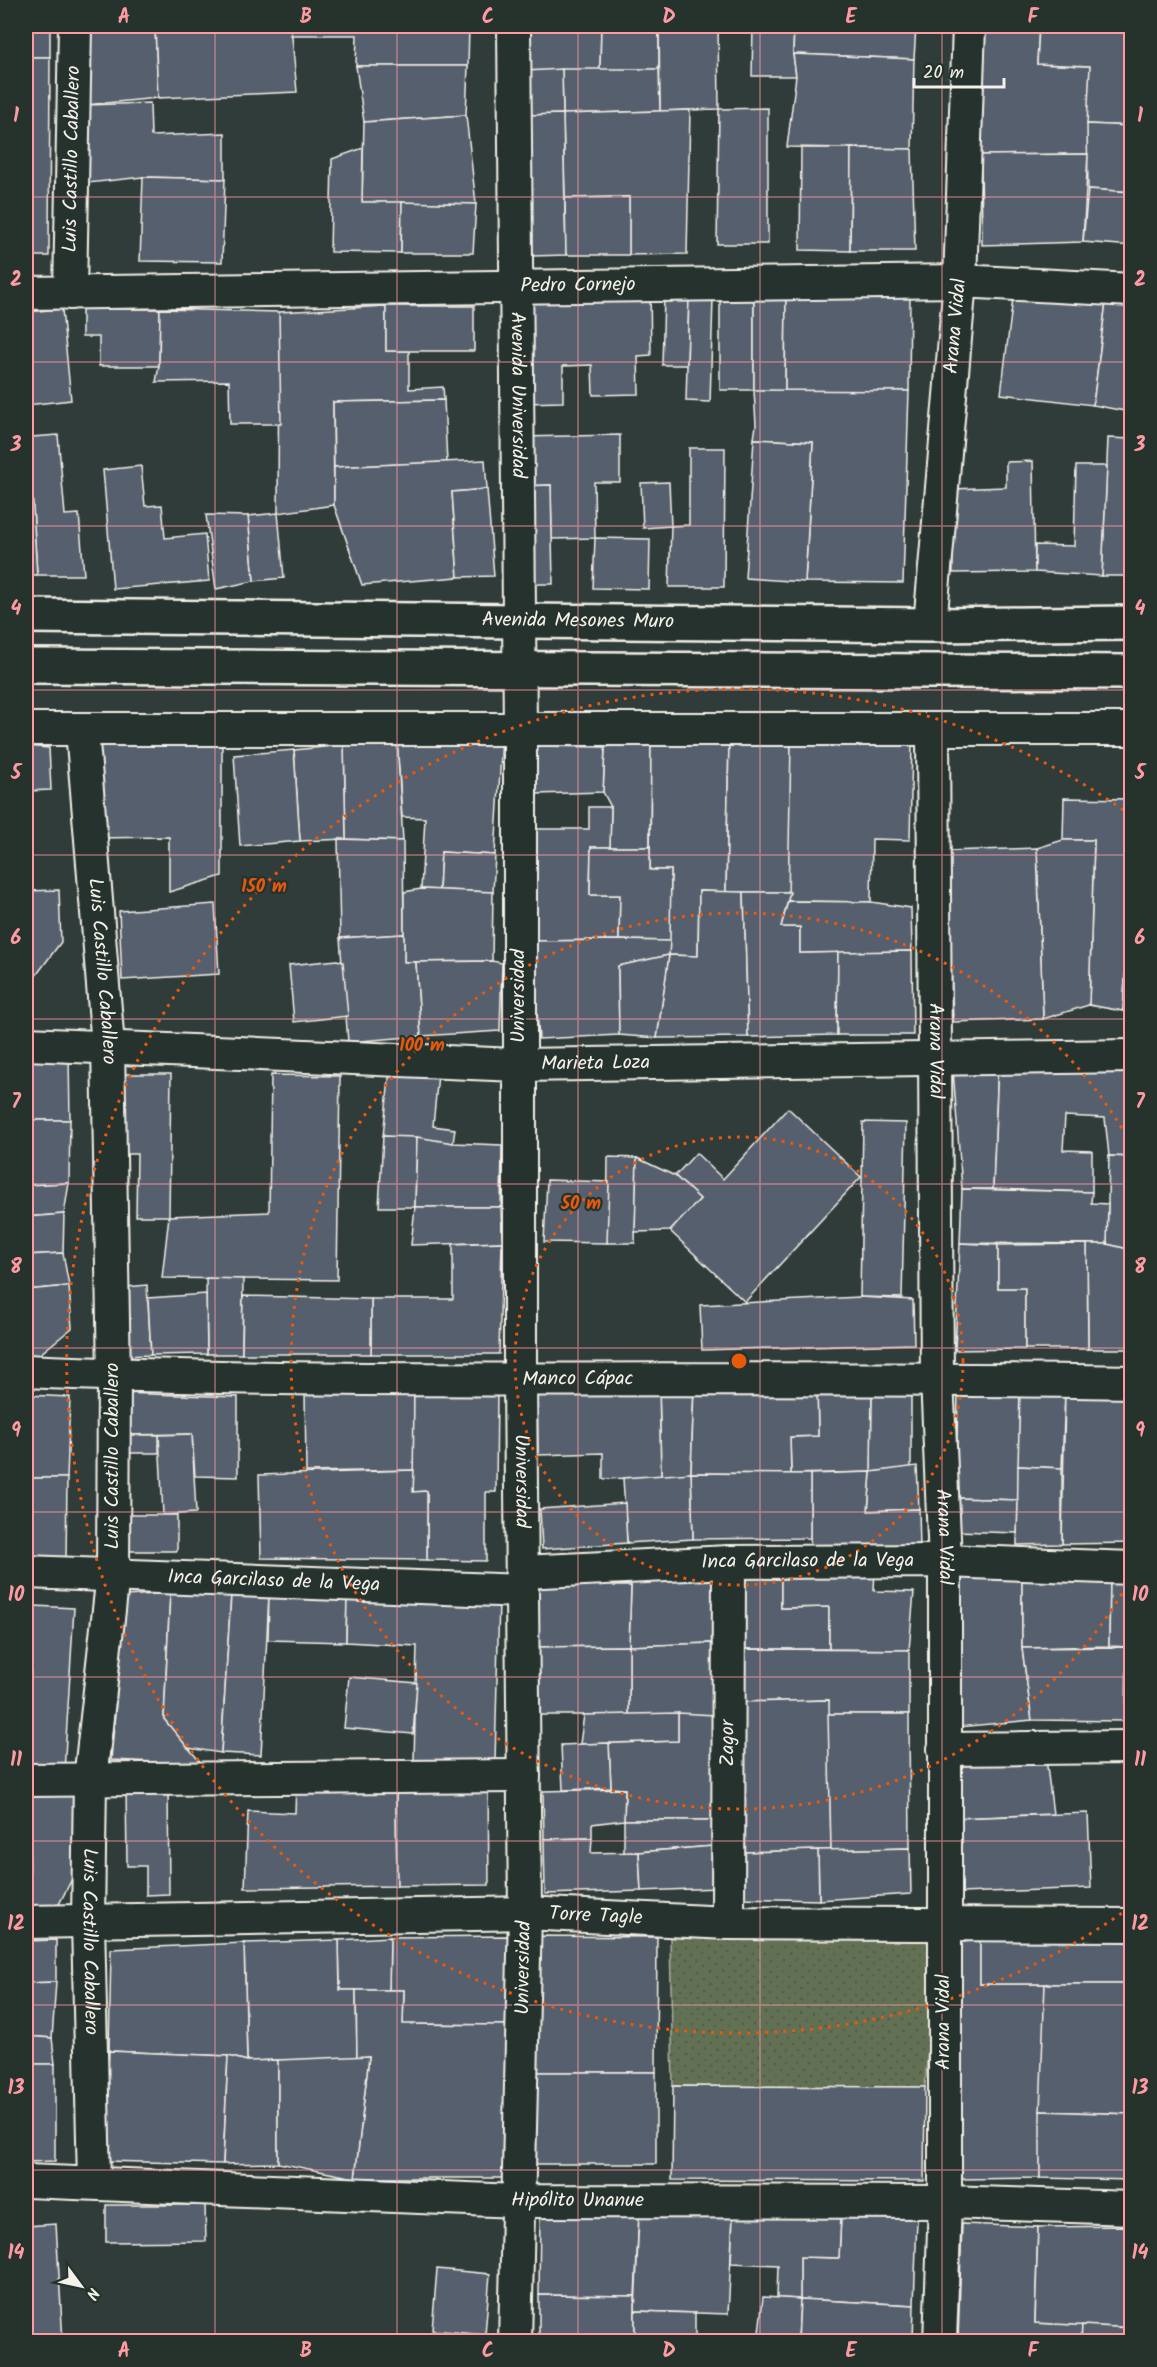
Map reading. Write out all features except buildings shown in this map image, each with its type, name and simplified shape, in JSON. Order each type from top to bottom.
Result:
[{"type":"highway","name":"Avenida Mesones Muro","points":[[26,616],[930,625],[1131,623]]},
{"type":"highway","points":[[26,666],[1131,672]]},
{"type":"street","name":"Luis Castillo Caballero","points":[[70,293],[75,26]]},
{"type":"street","name":"Avenida Universidad","points":[[514,26],[520,621]]},
{"type":"street","name":"Arana Vidal","points":[[930,625],[960,281],[969,26]]},
{"type":"street","name":"Pedro Cornejo","points":[[26,293],[960,281],[1131,290]]},
{"type":"street","name":"Universidad","points":[[515,2342],[525,1912],[520,1381],[520,621]]},
{"type":"street","points":[[26,729],[933,731],[1131,729]]},
{"type":"street","name":"Luis Castillo Caballero","points":[[82,730],[108,1046],[114,1375],[113,1574],[90,1780],[88,1922],[94,2182]]},
{"type":"street","name":"Arana Vidal","points":[[933,731],[937,1378],[945,1561],[945,2202],[940,2342]]},
{"type":"street","name":"Marieta Loza","points":[[26,1044],[519,1065],[1131,1056]]},
{"type":"street","name":"Manco Cápac","points":[[26,1371],[114,1375],[520,1381],[937,1378],[1131,1382]]},
{"type":"street","name":"Inca Garcilaso de la Vega","points":[[26,1572],[522,1581],[729,1562],[945,1561],[1131,1568]]},
{"type":"street","name":"Zagor","points":[[728,1923],[729,1562]]},
{"type":"street","points":[[944,1749],[1131,1747]]},
{"type":"street","points":[[26,1780],[524,1776]]},
{"type":"street","name":"Torre Tagle","points":[[26,1922],[525,1912],[728,1923],[1131,1925]]},
{"type":"street","name":"Hipólito Unanue","points":[[26,2181],[519,2201],[945,2202],[1131,2208]]},
{"type":"green space","points":[[670,1937],[936,1937],[925,2087],[673,2086]]}]
